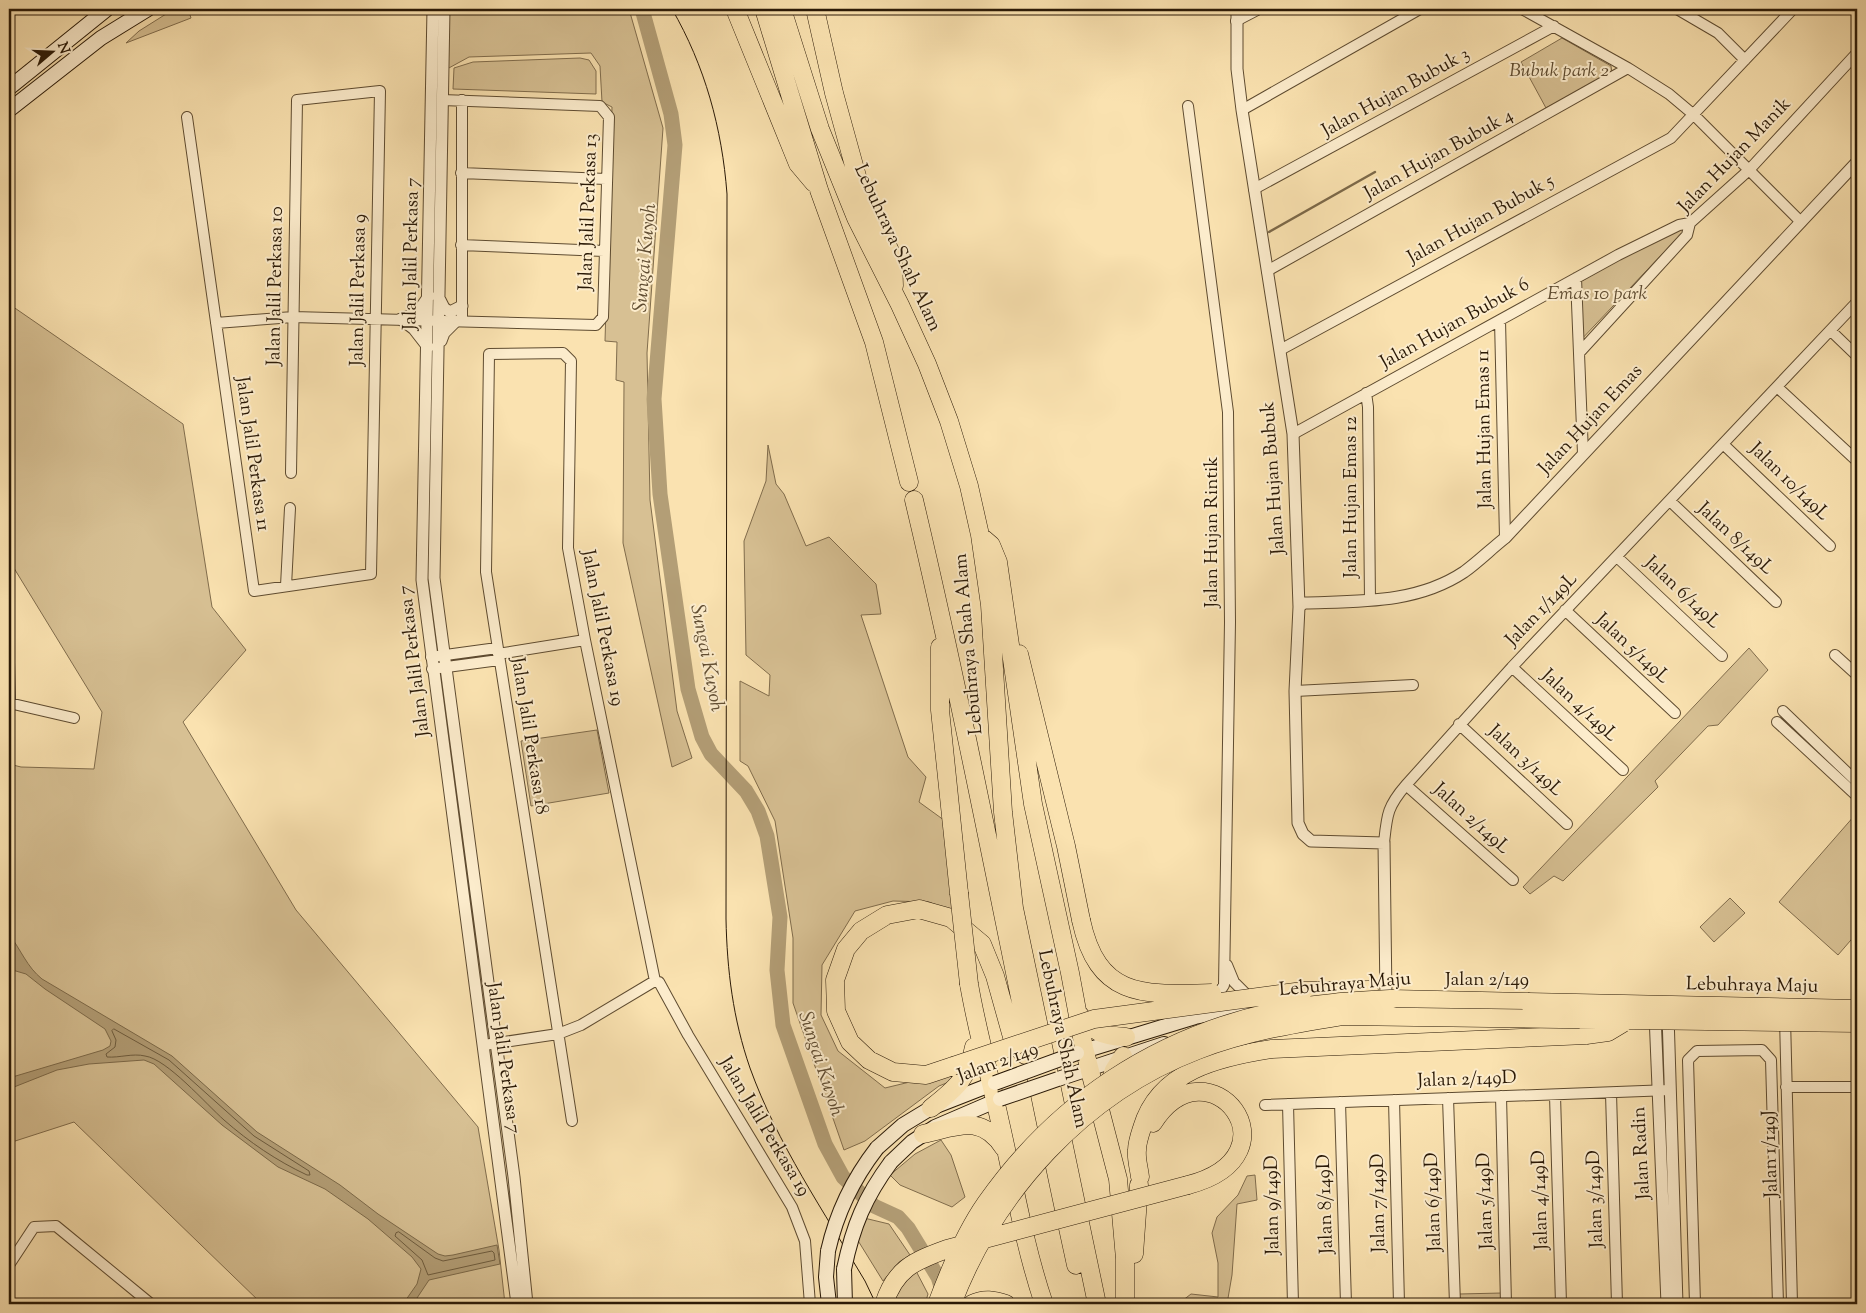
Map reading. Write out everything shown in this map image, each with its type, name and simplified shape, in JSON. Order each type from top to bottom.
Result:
[{"type":"highway","points":[[735,9],[798,164],[819,190]]},
{"type":"highway","points":[[764,9],[819,190],[874,342],[909,482]]},
{"type":"highway","name":"Lebuhraya Shah Alam","points":[[782,9],[824,138],[856,218],[894,292],[923,356],[949,421],[969,486],[980,535],[993,636],[1002,812],[1014,908],[1097,1304]]},
{"type":"highway","points":[[815,9],[834,92],[858,180],[892,258],[894,292]]},
{"type":"highway","name":"Lebuhraya Shah Alam","points":[[914,500],[985,821],[1031,1061],[1085,1304]]},
{"type":"highway","points":[[980,535],[991,545],[998,562],[1006,630],[1033,804],[1077,1010],[1081,1052],[1118,1179],[1125,1259],[1125,1304]]},
{"type":"highway","points":[[940,611],[940,710],[969,984],[978,1035],[995,1092],[1023,1233],[1044,1304]]},
{"type":"highway","points":[[1006,630],[1016,644],[1022,663],[1066,846],[1081,920],[1091,955],[1104,974],[1130,988],[1145,993],[1369,990],[1389,999]]},
{"type":"highway","points":[[1031,1061],[1014,1044],[995,976],[982,944],[951,918],[919,909],[886,915],[862,931],[846,949],[835,980],[836,1011],[850,1042],[869,1060],[893,1072],[926,1075],[953,1066],[1094,1019],[1303,991]]},
{"type":"highway","name":"Lebuhraya Maju","points":[[937,1304],[966,1237],[986,1203],[1025,1153],[1089,1094],[1151,1055],[1229,1023],[1277,1011],[1340,1002],[1389,999],[1857,1008]]},
{"type":"highway","points":[[1077,1010],[1085,1022],[1100,1034],[1126,1038]]},
{"type":"highway","name":"Lebuhraya Maju","points":[[952,1304],[963,1275],[988,1227],[1017,1185],[1055,1143],[1091,1111],[1132,1083],[1197,1050],[1279,1026],[1342,1016],[1857,1023]]},
{"type":"highway","points":[[1140,1177],[1137,1150],[1146,1115],[1154,1101],[1175,1080],[1218,1059],[1272,1049],[1586,1035],[1608,1032],[1628,1021]]},
{"type":"highway","points":[[931,1108],[965,1078],[971,1064],[978,1035]]},
{"type":"highway","points":[[1102,1124],[1108,1083],[1123,1056]]},
{"type":"highway","points":[[884,1304],[889,1288],[902,1271],[920,1259],[947,1248],[1188,1185],[1204,1181],[1221,1172],[1236,1156],[1242,1139],[1241,1122],[1233,1108],[1218,1096],[1207,1093],[1182,1095],[1165,1106],[1152,1124],[1140,1177],[1134,1235],[1133,1304]]},
{"type":"highway","points":[[923,1134],[964,1124],[979,1125],[989,1129],[1007,1152]]},
{"type":"highway","points":[[972,1304],[980,1301],[994,1300],[1006,1304]]},
{"type":"main road","points":[[9,88],[107,9]]},
{"type":"main road","points":[[115,9],[112,13],[113,18],[122,20],[142,13]]},
{"type":"main road","points":[[9,110],[101,38],[142,13]]},
{"type":"main road","name":"Jalan 2/149","points":[[845,1304],[844,1269],[853,1228],[860,1211],[891,1162],[923,1134],[995,1092],[1081,1052],[1195,1017],[1288,999],[1662,1001],[1785,1003],[1857,1008]]},
{"type":"main road","name":"Jalan 2/149","points":[[829,1304],[826,1277],[828,1251],[842,1203],[859,1171],[877,1148],[903,1125],[931,1108],[1086,1070],[1123,1056],[1206,1032],[1269,1021],[1317,1016],[1395,1015],[1492,1022],[1857,1030]]},
{"type":"street","name":"Jalan Jalil Perkasa 7","points":[[433,9],[434,578],[496,1043],[528,1304]]},
{"type":"street","name":"Jalan Jalil Perkasa 7","points":[[434,298],[444,9]]},
{"type":"street","name":"Jalan Hujan Bubuk","points":[[1237,9],[1237,69],[1242,110],[1293,434],[1298,607],[1295,691],[1298,823],[1303,834],[1311,841],[1384,843]]},
{"type":"street","points":[[1236,21],[1259,9]]},
{"type":"street","points":[[1242,110],[1420,9]]},
{"type":"street","points":[[1522,9],[1628,68],[1668,94],[1694,115],[1801,222]]},
{"type":"street","points":[[1677,9],[1718,33],[1745,60]]},
{"type":"street","name":"Jalan Hujan Bubuk 5","points":[[1280,350],[1671,138],[1793,9]]},
{"type":"street","name":"Jalan Hujan Bubuk 3","points":[[1254,189],[1554,26]]},
{"type":"street","name":"Jalan Hujan Manik","points":[[1580,352],[1687,235],[1690,223],[1749,170],[1857,53]]},
{"type":"street","name":"Jalan Hujan Bubuk 4","points":[[1267,271],[1628,68]]},
{"type":"street","name":"Jalan Jalil Perkasa 9","points":[[286,586],[370,574],[376,319],[380,91],[297,100]]},
{"type":"street","name":"Jalan Jalil Perkasa 10","points":[[291,473],[297,100]]},
{"type":"street","name":"Jalan Jalil Perkasa 13","points":[[216,323],[293,317],[596,325],[603,317],[609,117],[600,106],[442,100]]},
{"type":"street","points":[[401,320],[434,346],[444,332],[459,321],[462,306],[462,100]]},
{"type":"street","name":"Jalan Hujan Rintik","points":[[1188,106],[1228,412],[1230,444],[1230,622],[1224,984],[1210,1007],[1195,1017]]},
{"type":"street","name":"Jalan Jalil Perkasa 11","points":[[188,117],[254,591],[286,586]]},
{"type":"street","name":"Jalan Hujan Emas","points":[[1298,607],[1304,603],[1370,600],[1416,594],[1437,586],[1464,571],[1505,538],[1857,162]]},
{"type":"street","points":[[461,173],[606,179]]},
{"type":"street","name":"Jalan Hujan Bubuk 6","points":[[1293,434],[1576,278],[1679,225],[1690,223]]},
{"type":"street","points":[[461,245],[604,251]]},
{"type":"street","points":[[1576,278],[1582,454]]},
{"type":"street","points":[[401,320],[417,313],[434,298],[450,312],[462,306]]},
{"type":"street","name":"Jalan 1/149L","points":[[1389,999],[1384,843],[1386,814],[1395,799],[1459,724],[1857,302]]},
{"type":"street","name":"Jalan Hujan Emas 11","points":[[1500,320],[1505,538]]},
{"type":"street","points":[[1831,331],[1857,356]]},
{"type":"street","name":"Jalan Jalil Perkasa 7","points":[[434,346],[422,580],[432,669],[484,1045],[517,1304]]},
{"type":"street","name":"Jalan Jalil Perkasa 19","points":[[489,354],[563,353],[571,361],[568,548],[654,982],[661,984],[688,1035],[792,1207],[805,1241],[810,1304]]},
{"type":"street","name":"Jalan Jalil Perkasa 18","points":[[489,354],[486,572],[572,1121]]},
{"type":"street","points":[[1777,387],[1857,461]]},
{"type":"street","name":"Jalan Hujan Emas 12","points":[[1366,393],[1368,407],[1370,600]]},
{"type":"street","name":"Jalan 10/149L","points":[[1724,444],[1830,546]]},
{"type":"street","name":"Jalan 8/149L","points":[[1670,501],[1776,602]]},
{"type":"street","points":[[286,586],[290,508]]},
{"type":"street","name":"Jalan 6/149L","points":[[1617,557],[1722,656]]},
{"type":"street","name":"Jalan 5/149L","points":[[1565,610],[1675,713]]},
{"type":"street","points":[[432,669],[498,654],[585,640]]},
{"type":"street","points":[[431,657],[498,654]]},
{"type":"street","points":[[1836,654],[1857,675]]},
{"type":"street","points":[[9,662],[9,703],[74,718]]},
{"type":"street","name":"Jalan 4/149L","points":[[1512,667],[1623,770]]},
{"type":"street","points":[[1295,691],[1413,685]]},
{"type":"street","points":[[1783,711],[1857,782]]},
{"type":"street","points":[[1777,722],[1857,796]]},
{"type":"street","name":"Jalan 3/149L","points":[[1459,724],[1567,824]]},
{"type":"street","name":"Jalan 2/149L","points":[[1406,785],[1513,880]]},
{"type":"street","name":"Jalan Hujan Rintik","points":[[1225,959],[1234,982],[1244,994],[1258,1004]]},
{"type":"street","points":[[484,1045],[558,1034],[582,1025],[654,982]]},
{"type":"street","name":"Jalan Radin","points":[[1662,1001],[1656,1091],[1666,1304]]},
{"type":"street","name":"Jalan 1/149J","points":[[1785,1003],[1792,1304]]},
{"type":"street","name":"Jalan Radin","points":[[1661,1026],[1670,1090],[1677,1304]]},
{"type":"street","points":[[1694,1304],[1688,1060],[1697,1051],[1762,1050],[1771,1060],[1778,1304]]},
{"type":"street","points":[[1786,1087],[1857,1086]]},
{"type":"street","name":"Jalan 2/149D","points":[[1265,1105],[1670,1090]]},
{"type":"street","name":"Jalan 3/149D","points":[[1611,1093],[1617,1304]]},
{"type":"street","name":"Jalan 4/149D","points":[[1555,1094],[1561,1304]]},
{"type":"street","name":"Jalan 5/149D","points":[[1501,1096],[1506,1304]]},
{"type":"street","name":"Jalan 6/149D","points":[[1448,1098],[1455,1304]]},
{"type":"street","name":"Jalan 7/149D","points":[[1394,1100],[1399,1304]]},
{"type":"street","name":"Jalan 8/149D","points":[[1340,1102],[1346,1304]]},
{"type":"street","name":"Jalan 9/149D","points":[[1288,1104],[1293,1304]]},
{"type":"street","points":[[9,1265],[34,1227],[56,1226],[150,1304]]},
{"type":"green space","points":[[174,9],[188,9],[191,18],[126,43],[139,31]]},
{"type":"green space","points":[[448,9],[629,9],[663,128],[647,353],[650,500],[677,711],[692,758],[672,767],[623,543],[624,382],[616,380],[617,342],[605,341],[612,107],[602,102],[600,66],[591,53],[469,57],[447,69]]},
{"type":"green space","name":"Bubuk park 2","points":[[1562,38],[1611,66],[1612,73],[1546,108],[1521,62]]},
{"type":"green space","points":[[580,58],[589,60],[596,71],[596,94],[453,89],[454,68],[473,62]]},
{"type":"green space","name":"Emas 10 park","points":[[1700,214],[1578,343],[1578,283]]},
{"type":"green space","points":[[9,304],[183,424],[212,607],[246,650],[183,722],[296,910],[478,1127],[499,1250],[505,1304],[262,1304],[74,1122],[9,1143],[9,764],[21,767],[94,769],[102,712],[9,560]]},
{"type":"green space","points":[[768,445],[776,484],[784,494],[806,546],[829,537],[876,584],[881,614],[861,615],[908,757],[926,777],[919,802],[948,823],[955,913],[929,902],[893,901],[855,911],[822,965],[821,1015],[838,1051],[885,1088],[951,1072],[954,1080],[939,1086],[865,1141],[844,1150],[793,1003],[793,938],[775,821],[748,766],[740,761],[740,681],[769,696],[770,675],[746,655],[744,541],[766,481]]},
{"type":"green space","points":[[1749,648],[1768,670],[1718,725],[1708,726],[1655,781],[1658,787],[1563,881],[1554,876],[1530,894],[1523,887]]},
{"type":"green space","points":[[597,730],[609,793],[531,806],[521,741]]},
{"type":"green space","points":[[1855,815],[1857,817],[1857,933],[1838,955],[1779,902]]},
{"type":"green space","points":[[1730,898],[1745,913],[1714,942],[1700,927]]},
{"type":"green space","points":[[941,1140],[951,1155],[965,1197],[952,1207],[900,1185],[890,1175],[915,1154]]},
{"type":"green space","points":[[1255,1175],[1257,1200],[1237,1204],[1232,1275],[1227,1304],[1178,1304],[1191,1294],[1218,1297],[1218,1263],[1212,1233],[1217,1217],[1238,1195],[1247,1176]]},
{"type":"green space","points":[[864,1218],[889,1224],[910,1255],[899,1262],[883,1281],[857,1239]]},
{"type":"green space","points":[[915,1269],[928,1294],[925,1304],[897,1304],[893,1296]]},
{"type":"green space","points":[[1502,1293],[1503,1304],[1460,1304],[1459,1294]]},
{"type":"water","points":[[9,934],[28,964],[42,979],[172,1056],[257,1132],[340,1185],[378,1214],[438,1254],[445,1256],[497,1245],[500,1264],[429,1280],[413,1304],[403,1304],[417,1284],[421,1269],[412,1257],[368,1219],[325,1189],[278,1167],[222,1125],[154,1064],[144,1060],[89,1064],[57,1070],[9,1089],[9,1078],[103,1050],[110,1046],[111,1041],[105,1029],[26,974],[9,969]]},
{"type":"waterway","name":"Sungai Kuyoh","points":[[642,9],[671,114],[675,145],[654,399],[660,494],[688,689],[702,737],[711,754],[746,791],[758,811],[767,836],[780,917],[777,970],[783,1025],[825,1144],[843,1177],[874,1206],[898,1217],[908,1228],[938,1277],[944,1296]]},
{"type":"waterway","points":[[1269,232],[1375,172]]},
{"type":"tram line","points":[[672,9],[694,53],[710,98],[721,145],[727,194],[726,919],[732,994],[744,1050],[761,1096],[787,1150],[865,1281],[876,1304]]}]
